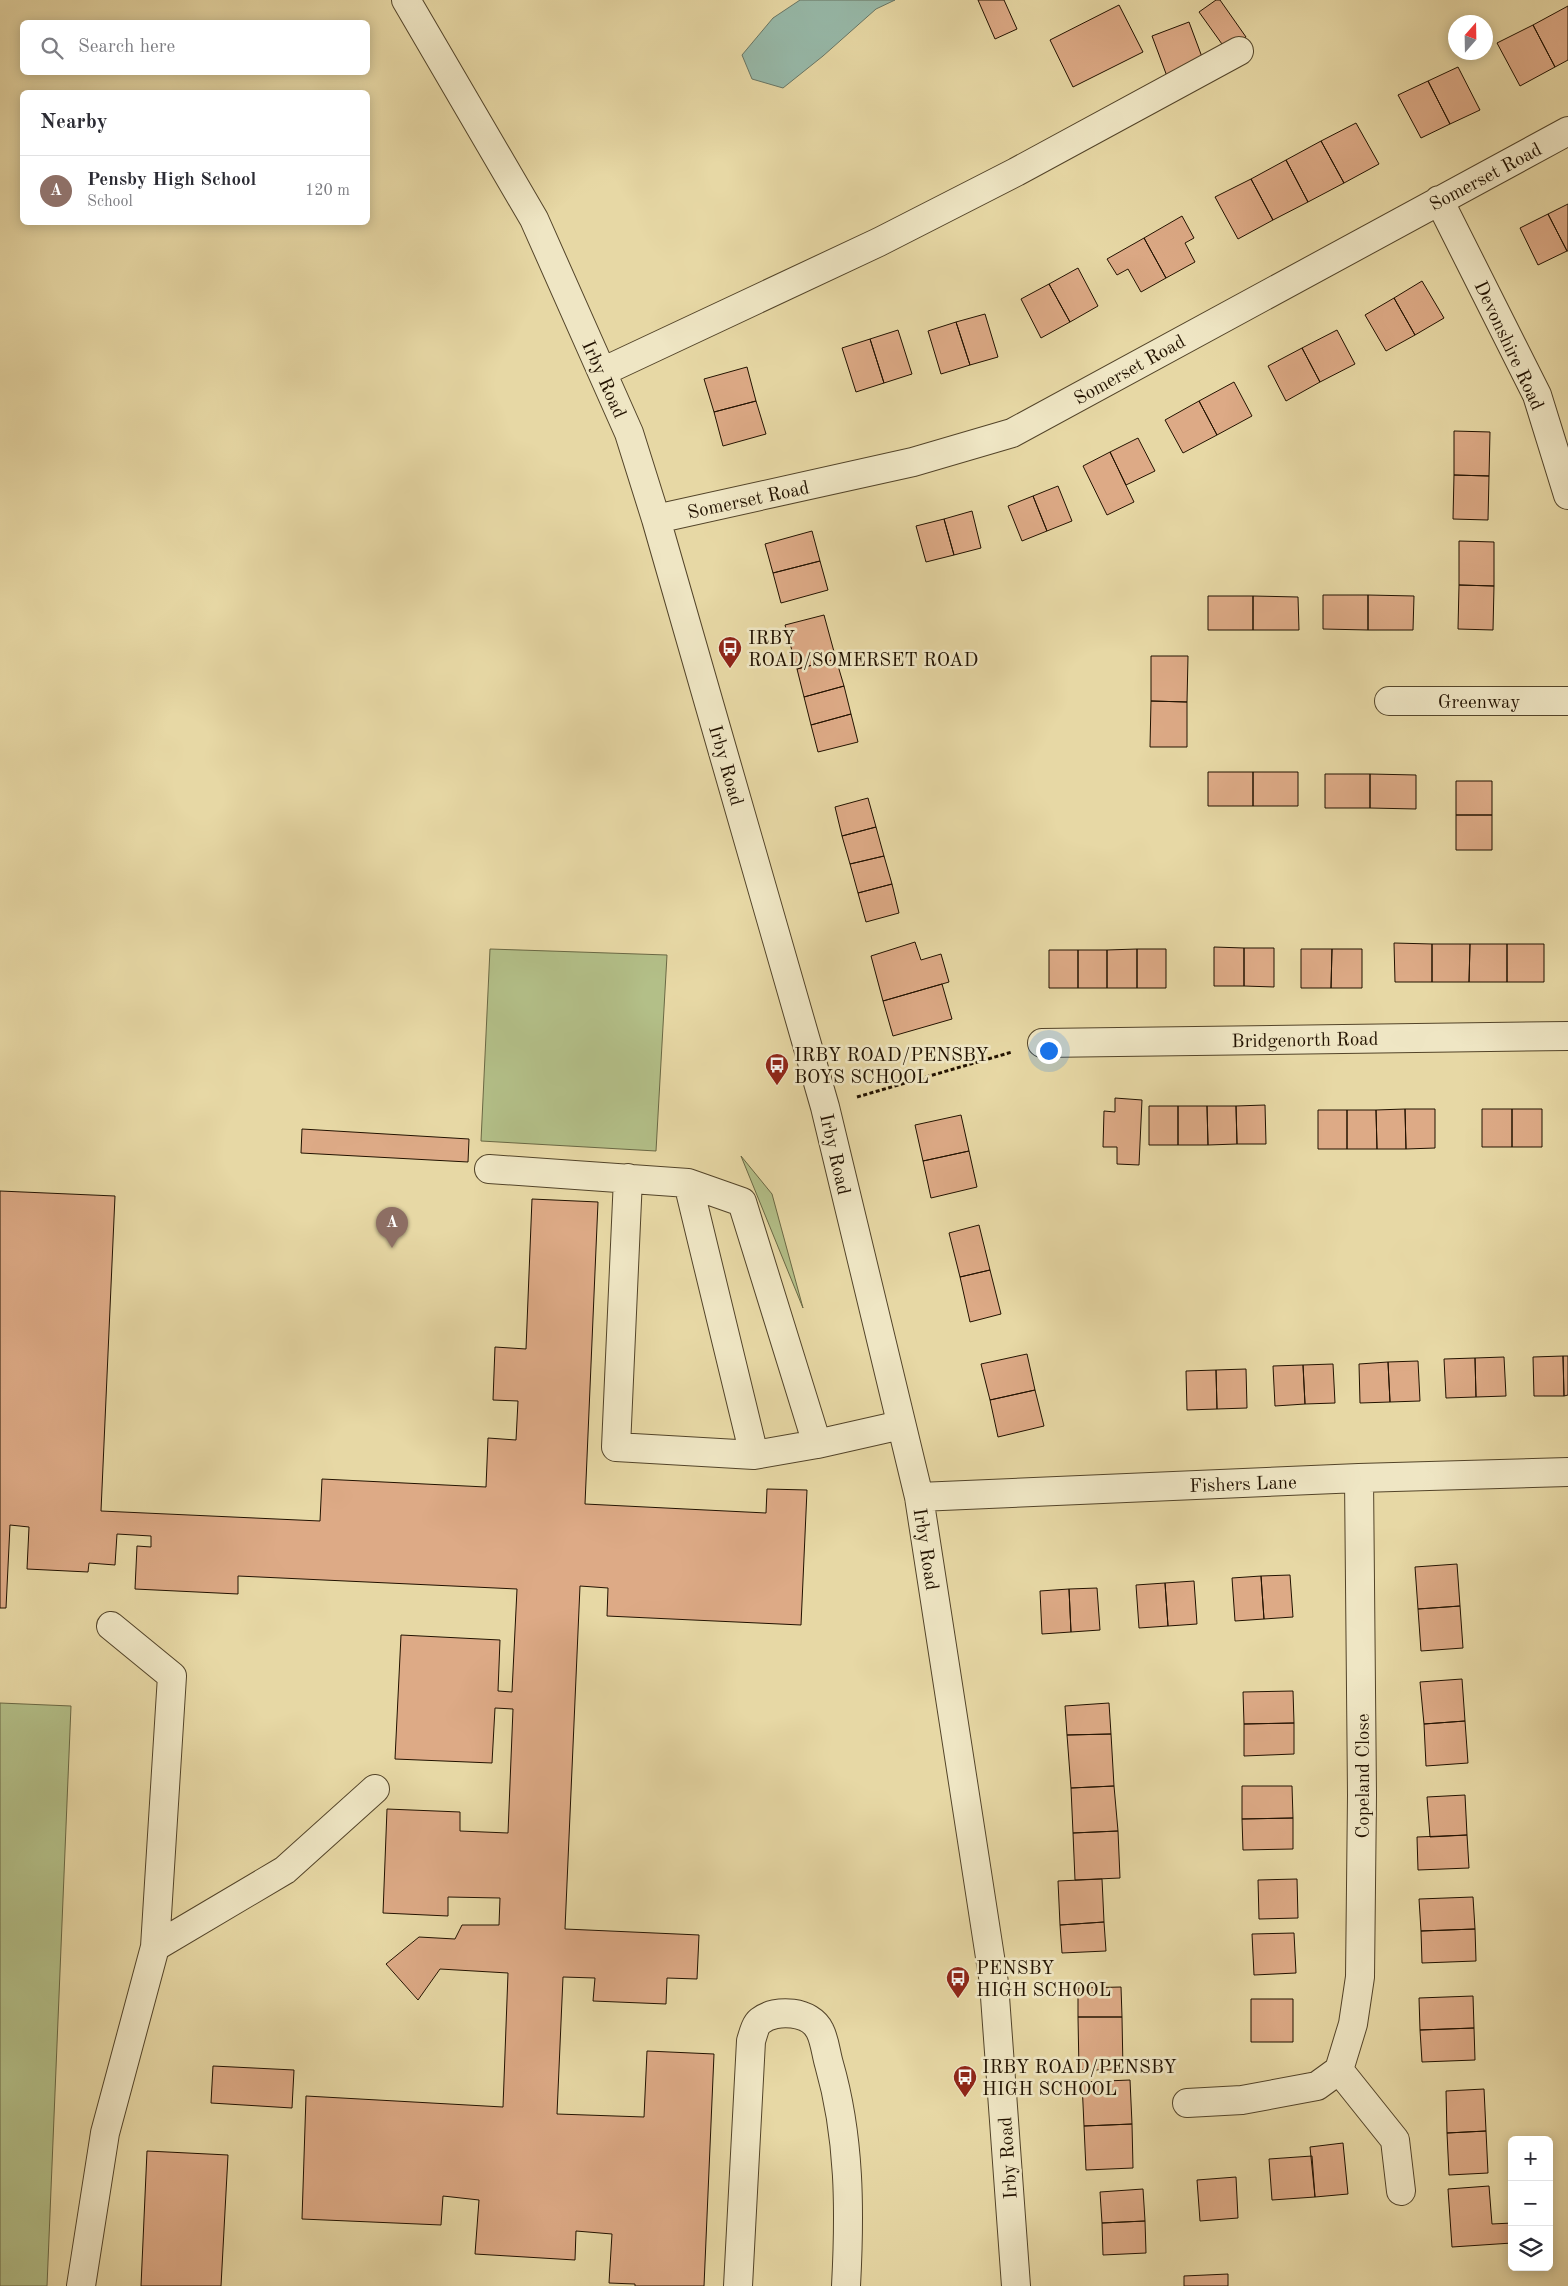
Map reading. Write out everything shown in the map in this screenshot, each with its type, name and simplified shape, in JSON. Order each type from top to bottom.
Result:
[{"type":"street","name":"Irby Road","points":[[406,0],[534,219],[629,433],[656,519],[825,1106],[919,1497],[994,1983],[1016,2286]]},
{"type":"street","points":[[602,372],[879,242],[1016,172],[1239,51]]},
{"type":"street","name":"Somerset Road","points":[[656,519],[913,462],[1012,433],[1568,131]]},
{"type":"street","name":"Devonshire Road","points":[[1439,200],[1537,396],[1568,496]]},
{"type":"street","name":"Greenway","points":[[1389,701],[1568,701]]},
{"type":"street","name":"Bridgenorth Road","points":[[1042,1043],[1568,1036]]},
{"type":"street","points":[[489,1169],[688,1184],[742,1202],[817,1444]]},
{"type":"street","points":[[628,1178],[616,1447],[754,1455],[817,1444],[901,1425]]},
{"type":"street","points":[[688,1184],[754,1455]]},
{"type":"street","name":"Fishers Lane","points":[[919,1497],[1358,1478],[1568,1472]]},
{"type":"street","name":"Copeland Close","points":[[1339,2070],[1353,2024],[1360,1977],[1362,1795],[1358,1478]]},
{"type":"street","points":[[81,2286],[105,2133],[155,1947],[172,1676],[111,1626]]},
{"type":"street","points":[[155,1947],[285,1870],[375,1789]]},
{"type":"street","points":[[738,2286],[751,2041],[758,2022],[772,2014],[786,2013],[807,2017],[820,2030],[834,2080],[845,2140],[849,2203],[846,2286]]},
{"type":"street","points":[[1187,2103],[1242,2100],[1317,2086],[1339,2070],[1395,2140],[1401,2191]]},
{"type":"path","points":[[825,1106],[1042,1043]]},
{"type":"green space","points":[[490,949],[667,955],[656,1151],[481,1141]]},
{"type":"green space","points":[[741,1156],[772,1194],[803,1308]]},
{"type":"green space","points":[[0,1703],[71,1706],[47,2286],[0,2286]]},
{"type":"shaded area","points":[[800,0],[895,0],[876,9],[823,56],[783,88],[752,79],[742,55],[773,18]]},
{"type":"building","points":[[978,0],[1004,0],[1017,29],[995,39]]},
{"type":"building","points":[[1216,0],[1220,0],[1246,37],[1227,51],[1199,12]]},
{"type":"building","points":[[1119,5],[1143,52],[1073,87],[1050,40]]},
{"type":"building","points":[[1568,6],[1568,60],[1555,67],[1533,25]]},
{"type":"building","points":[[1189,22],[1205,65],[1168,79],[1152,36]]},
{"type":"building","points":[[1533,25],[1555,67],[1520,86],[1497,43]]},
{"type":"building","points":[[1458,67],[1480,110],[1450,124],[1428,81]]},
{"type":"building","points":[[1428,81],[1450,124],[1421,138],[1398,95]]},
{"type":"building","points":[[1356,123],[1379,164],[1344,183],[1321,141]]},
{"type":"building","points":[[1321,141],[1344,183],[1308,202],[1286,160]]},
{"type":"building","points":[[1286,160],[1308,202],[1273,220],[1251,179]]},
{"type":"building","points":[[1251,179],[1273,220],[1238,239],[1215,197]]},
{"type":"building","points":[[1568,204],[1568,251],[1567,251],[1548,214]]},
{"type":"building","points":[[1548,214],[1567,251],[1538,265],[1520,228]]},
{"type":"building","points":[[1182,216],[1194,238],[1185,243],[1195,262],[1166,278],[1144,238]]},
{"type":"building","points":[[1144,238],[1166,278],[1141,292],[1128,269],[1117,275],[1107,259]]},
{"type":"building","points":[[1078,268],[1098,306],[1070,322],[1049,284]]},
{"type":"building","points":[[1422,281],[1444,318],[1415,335],[1394,298]]},
{"type":"building","points":[[1049,284],[1070,322],[1041,338],[1021,299]]},
{"type":"building","points":[[1394,298],[1415,335],[1386,351],[1365,315]]},
{"type":"building","points":[[985,314],[998,357],[970,365],[956,322]]},
{"type":"building","points":[[956,322],[970,365],[941,374],[928,331]]},
{"type":"building","points":[[898,330],[912,374],[884,383],[870,339]]},
{"type":"building","points":[[1337,330],[1355,364],[1320,382],[1302,348]]},
{"type":"building","points":[[870,339],[884,383],[856,392],[842,348]]},
{"type":"building","points":[[1302,348],[1320,382],[1286,401],[1268,366]]},
{"type":"building","points":[[747,367],[756,401],[714,412],[704,379]]},
{"type":"building","points":[[1234,382],[1252,416],[1217,435],[1199,401]]},
{"type":"building","points":[[756,401],[766,434],[723,446],[714,412]]},
{"type":"building","points":[[1199,401],[1217,435],[1183,453],[1165,420]]},
{"type":"building","points":[[1454,431],[1490,432],[1489,476],[1454,475]]},
{"type":"building","points":[[1138,438],[1155,471],[1126,485],[1110,452]]},
{"type":"building","points":[[1110,452],[1134,502],[1107,515],[1083,466]]},
{"type":"building","points":[[1454,475],[1489,476],[1488,520],[1453,519]]},
{"type":"building","points":[[1058,486],[1072,521],[1047,531],[1033,496]]},
{"type":"building","points":[[1033,496],[1047,531],[1022,541],[1008,506]]},
{"type":"building","points":[[972,511],[981,548],[954,555],[944,519]]},
{"type":"building","points":[[944,519],[954,555],[926,562],[916,526]]},
{"type":"building","points":[[812,531],[820,561],[773,573],[765,544]]},
{"type":"building","points":[[1459,541],[1494,542],[1494,586],[1459,585]]},
{"type":"building","points":[[820,561],[828,590],[781,603],[773,573]]},
{"type":"building","points":[[1459,585],[1494,586],[1493,630],[1458,629]]},
{"type":"building","points":[[1323,595],[1368,595],[1368,630],[1323,629]]},
{"type":"building","points":[[1368,595],[1414,596],[1413,630],[1368,630]]},
{"type":"building","points":[[1208,596],[1253,596],[1253,630],[1208,630]]},
{"type":"building","points":[[1253,596],[1298,597],[1299,630],[1253,630]]},
{"type":"building","points":[[824,615],[836,659],[797,669],[785,625]]},
{"type":"building","points":[[1151,656],[1188,656],[1187,702],[1151,701]]},
{"type":"building","points":[[836,659],[844,686],[804,697],[797,669]]},
{"type":"building","points":[[844,686],[851,714],[811,725],[804,697]]},
{"type":"building","points":[[1151,701],[1187,702],[1187,747],[1150,747]]},
{"type":"building","points":[[851,714],[858,742],[818,752],[811,725]]},
{"type":"building","points":[[1208,772],[1253,772],[1253,806],[1208,806]]},
{"type":"building","points":[[1253,772],[1298,772],[1298,806],[1253,806]]},
{"type":"building","points":[[1325,774],[1370,774],[1370,808],[1325,808]]},
{"type":"building","points":[[1370,774],[1416,775],[1416,809],[1370,808]]},
{"type":"building","points":[[1456,781],[1492,781],[1492,815],[1456,815]]},
{"type":"building","points":[[868,798],[876,827],[842,836],[835,807]]},
{"type":"building","points":[[1456,815],[1492,815],[1492,850],[1456,850]]},
{"type":"building","points":[[876,827],[884,856],[850,864],[842,836]]},
{"type":"building","points":[[884,856],[892,884],[858,893],[850,864]]},
{"type":"building","points":[[892,884],[899,913],[866,922],[858,893]]},
{"type":"building","points":[[915,942],[921,960],[941,954],[949,982],[883,1001],[871,956]]},
{"type":"building","points":[[1394,943],[1432,944],[1432,982],[1395,982]]},
{"type":"building","points":[[1432,944],[1470,944],[1469,982],[1432,982]]},
{"type":"building","points":[[1470,944],[1507,944],[1507,982],[1469,982]]},
{"type":"building","points":[[1507,944],[1544,944],[1544,982],[1507,982]]},
{"type":"building","points":[[1214,947],[1244,948],[1244,986],[1214,986]]},
{"type":"building","points":[[1244,948],[1274,948],[1274,987],[1244,986]]},
{"type":"building","points":[[1137,949],[1137,988],[1107,988],[1107,950]]},
{"type":"building","points":[[1137,949],[1166,949],[1166,988],[1137,988]]},
{"type":"building","points":[[1301,949],[1332,949],[1331,988],[1301,988]]},
{"type":"building","points":[[1332,949],[1362,949],[1362,988],[1331,988]]},
{"type":"building","points":[[1049,950],[1078,950],[1078,988],[1049,988]]},
{"type":"building","points":[[1078,950],[1107,950],[1107,988],[1078,988]]},
{"type":"building","points":[[942,984],[952,1019],[893,1036],[883,1001]]},
{"type":"building","points":[[1115,1098],[1142,1100],[1139,1165],[1117,1164],[1117,1147],[1103,1147],[1104,1111],[1115,1112]]},
{"type":"building","points":[[1265,1105],[1266,1144],[1237,1144],[1236,1106]]},
{"type":"building","points":[[1149,1106],[1178,1106],[1178,1145],[1149,1145]]},
{"type":"building","points":[[1178,1106],[1207,1106],[1208,1145],[1178,1145]]},
{"type":"building","points":[[1207,1106],[1236,1106],[1237,1144],[1208,1145]]},
{"type":"building","points":[[1405,1109],[1435,1109],[1435,1148],[1406,1149]]},
{"type":"building","points":[[1405,1109],[1406,1149],[1377,1149],[1376,1110]]},
{"type":"building","points":[[1482,1109],[1512,1109],[1512,1147],[1482,1147]]},
{"type":"building","points":[[1512,1109],[1542,1109],[1542,1147],[1512,1147]]},
{"type":"building","points":[[1318,1110],[1347,1110],[1347,1149],[1318,1149]]},
{"type":"building","points":[[1347,1110],[1376,1110],[1377,1149],[1347,1149]]},
{"type":"building","points":[[961,1115],[969,1151],[923,1161],[915,1125]]},
{"type":"building","points":[[302,1129],[469,1139],[468,1162],[301,1153]]},
{"type":"building","points":[[969,1151],[977,1187],[931,1198],[923,1161]]},
{"type":"building","points":[[0,1191],[115,1196],[101,1511],[320,1521],[322,1479],[486,1487],[488,1438],[516,1440],[518,1401],[493,1400],[495,1347],[526,1349],[532,1199],[598,1202],[585,1504],[766,1513],[767,1489],[807,1490],[801,1625],[607,1616],[608,1588],[580,1586],[565,1929],[699,1935],[697,1979],[667,1978],[666,2004],[593,2001],[595,1978],[563,1977],[557,2114],[644,2117],[647,2051],[714,2054],[704,2286],[635,2286],[635,2284],[609,2283],[612,2234],[576,2231],[575,2260],[475,2254],[479,2200],[443,2196],[441,2225],[302,2219],[306,2096],[503,2107],[508,1973],[440,1969],[418,2000],[386,1964],[419,1937],[455,1939],[462,1925],[499,1925],[500,1898],[448,1897],[448,1916],[383,1913],[387,1809],[460,1812],[460,1831],[508,1833],[513,1709],[495,1708],[492,1763],[395,1759],[401,1635],[500,1640],[498,1691],[512,1692],[517,1589],[238,1576],[238,1594],[135,1589],[137,1546],[151,1547],[151,1536],[117,1534],[115,1565],[89,1563],[88,1572],[27,1569],[29,1527],[10,1525],[6,1608],[0,1608]]},
{"type":"building","points":[[979,1225],[990,1270],[960,1277],[949,1233]]},
{"type":"building","points":[[990,1270],[1001,1314],[970,1322],[960,1277]]},
{"type":"building","points":[[1027,1354],[1035,1390],[990,1400],[981,1364]]},
{"type":"building","points":[[1563,1356],[1564,1396],[1534,1396],[1533,1357]]},
{"type":"building","points":[[1563,1356],[1568,1356],[1568,1395],[1564,1396]]},
{"type":"building","points":[[1504,1357],[1506,1396],[1476,1397],[1475,1358]]},
{"type":"building","points":[[1475,1358],[1476,1397],[1446,1398],[1444,1359]]},
{"type":"building","points":[[1418,1361],[1420,1401],[1390,1402],[1388,1362]]},
{"type":"building","points":[[1388,1362],[1390,1402],[1360,1403],[1359,1364]]},
{"type":"building","points":[[1333,1364],[1335,1403],[1305,1404],[1303,1365]]},
{"type":"building","points":[[1303,1365],[1305,1404],[1275,1406],[1273,1366]]},
{"type":"building","points":[[1246,1369],[1247,1408],[1217,1409],[1216,1370]]},
{"type":"building","points":[[1216,1370],[1217,1409],[1187,1410],[1186,1371]]},
{"type":"building","points":[[1035,1390],[1044,1426],[998,1437],[990,1400]]},
{"type":"building","points":[[1457,1564],[1460,1606],[1418,1609],[1415,1567]]},
{"type":"building","points":[[1290,1575],[1293,1617],[1264,1619],[1261,1576]]},
{"type":"building","points":[[1261,1576],[1264,1619],[1235,1621],[1232,1578]]},
{"type":"building","points":[[1194,1581],[1197,1624],[1168,1626],[1165,1583]]},
{"type":"building","points":[[1165,1583],[1168,1626],[1139,1628],[1136,1585]]},
{"type":"building","points":[[1097,1588],[1100,1630],[1071,1632],[1069,1589]]},
{"type":"building","points":[[1069,1589],[1071,1632],[1042,1634],[1040,1591]]},
{"type":"building","points":[[1460,1606],[1463,1648],[1421,1651],[1418,1609]]},
{"type":"building","points":[[1462,1679],[1465,1721],[1424,1724],[1420,1682]]},
{"type":"building","points":[[1293,1691],[1294,1723],[1244,1724],[1243,1692]]},
{"type":"building","points":[[1109,1703],[1111,1734],[1067,1735],[1065,1706]]},
{"type":"building","points":[[1465,1721],[1468,1763],[1426,1766],[1424,1724]]},
{"type":"building","points":[[1294,1723],[1294,1754],[1244,1756],[1244,1724]]},
{"type":"building","points":[[1111,1734],[1114,1786],[1071,1788],[1067,1735]]},
{"type":"building","points":[[1114,1786],[1118,1831],[1073,1833],[1071,1788]]},
{"type":"building","points":[[1242,1786],[1292,1786],[1293,1818],[1242,1819]]},
{"type":"building","points":[[1465,1795],[1467,1835],[1430,1837],[1427,1797]]},
{"type":"building","points":[[1293,1818],[1293,1849],[1243,1850],[1242,1819]]},
{"type":"building","points":[[1118,1831],[1120,1878],[1075,1880],[1073,1833]]},
{"type":"building","points":[[1467,1835],[1469,1868],[1418,1870],[1417,1837]]},
{"type":"building","points":[[1102,1879],[1104,1922],[1060,1925],[1058,1881]]},
{"type":"building","points":[[1297,1879],[1298,1918],[1259,1919],[1258,1880]]},
{"type":"building","points":[[1473,1897],[1475,1929],[1421,1931],[1419,1899]]},
{"type":"building","points":[[1104,1922],[1106,1951],[1062,1953],[1060,1925]]},
{"type":"building","points":[[1475,1929],[1476,1961],[1422,1963],[1421,1931]]},
{"type":"building","points":[[1294,1933],[1296,1973],[1254,1975],[1252,1934]]},
{"type":"building","points":[[1121,1987],[1122,2017],[1078,2017],[1078,1988]]},
{"type":"building","points":[[1473,1996],[1474,2028],[1420,2030],[1419,1998]]},
{"type":"building","points":[[1251,1999],[1293,1999],[1293,2042],[1251,2042]]},
{"type":"building","points":[[1078,2017],[1122,2017],[1123,2070],[1079,2070]]},
{"type":"building","points":[[1474,2028],[1475,2060],[1422,2062],[1420,2030]]},
{"type":"building","points":[[213,2066],[294,2070],[292,2108],[211,2103]]},
{"type":"building","points":[[1130,2080],[1132,2124],[1084,2126],[1082,2082]]},
{"type":"building","points":[[1484,2089],[1486,2131],[1447,2133],[1446,2091]]},
{"type":"building","points":[[1132,2124],[1133,2168],[1086,2170],[1084,2126]]},
{"type":"building","points":[[1486,2131],[1488,2173],[1449,2175],[1447,2133]]},
{"type":"building","points":[[1343,2143],[1348,2194],[1315,2197],[1310,2147]]},
{"type":"building","points":[[147,2151],[228,2155],[221,2286],[141,2286]]},
{"type":"building","points":[[1312,2156],[1315,2197],[1272,2200],[1269,2159]]},
{"type":"building","points":[[1236,2177],[1238,2218],[1200,2221],[1197,2180]]},
{"type":"building","points":[[1489,2186],[1492,2224],[1508,2223],[1508,2243],[1452,2247],[1448,2189]]},
{"type":"building","points":[[1143,2189],[1145,2221],[1102,2223],[1100,2192]]},
{"type":"building","points":[[1145,2221],[1146,2253],[1103,2255],[1102,2223]]},
{"type":"building","points":[[1228,2274],[1228,2286],[1184,2286],[1184,2276]]},
{"type":"place","name":"IRBY ROAD/SOMERSET ROAD","points":[[730,669]]},
{"type":"place","name":"IRBY ROAD/PENSBY BOYS SCHOOL","points":[[777,1086]]},
{"type":"place","name":"Pensby High School","points":[[392,1248]]},
{"type":"place","name":"PENSBY HIGH SCHOOL","points":[[958,1999]]},
{"type":"place","name":"IRBY ROAD/PENSBY HIGH SCHOOL","points":[[965,2098]]}]
